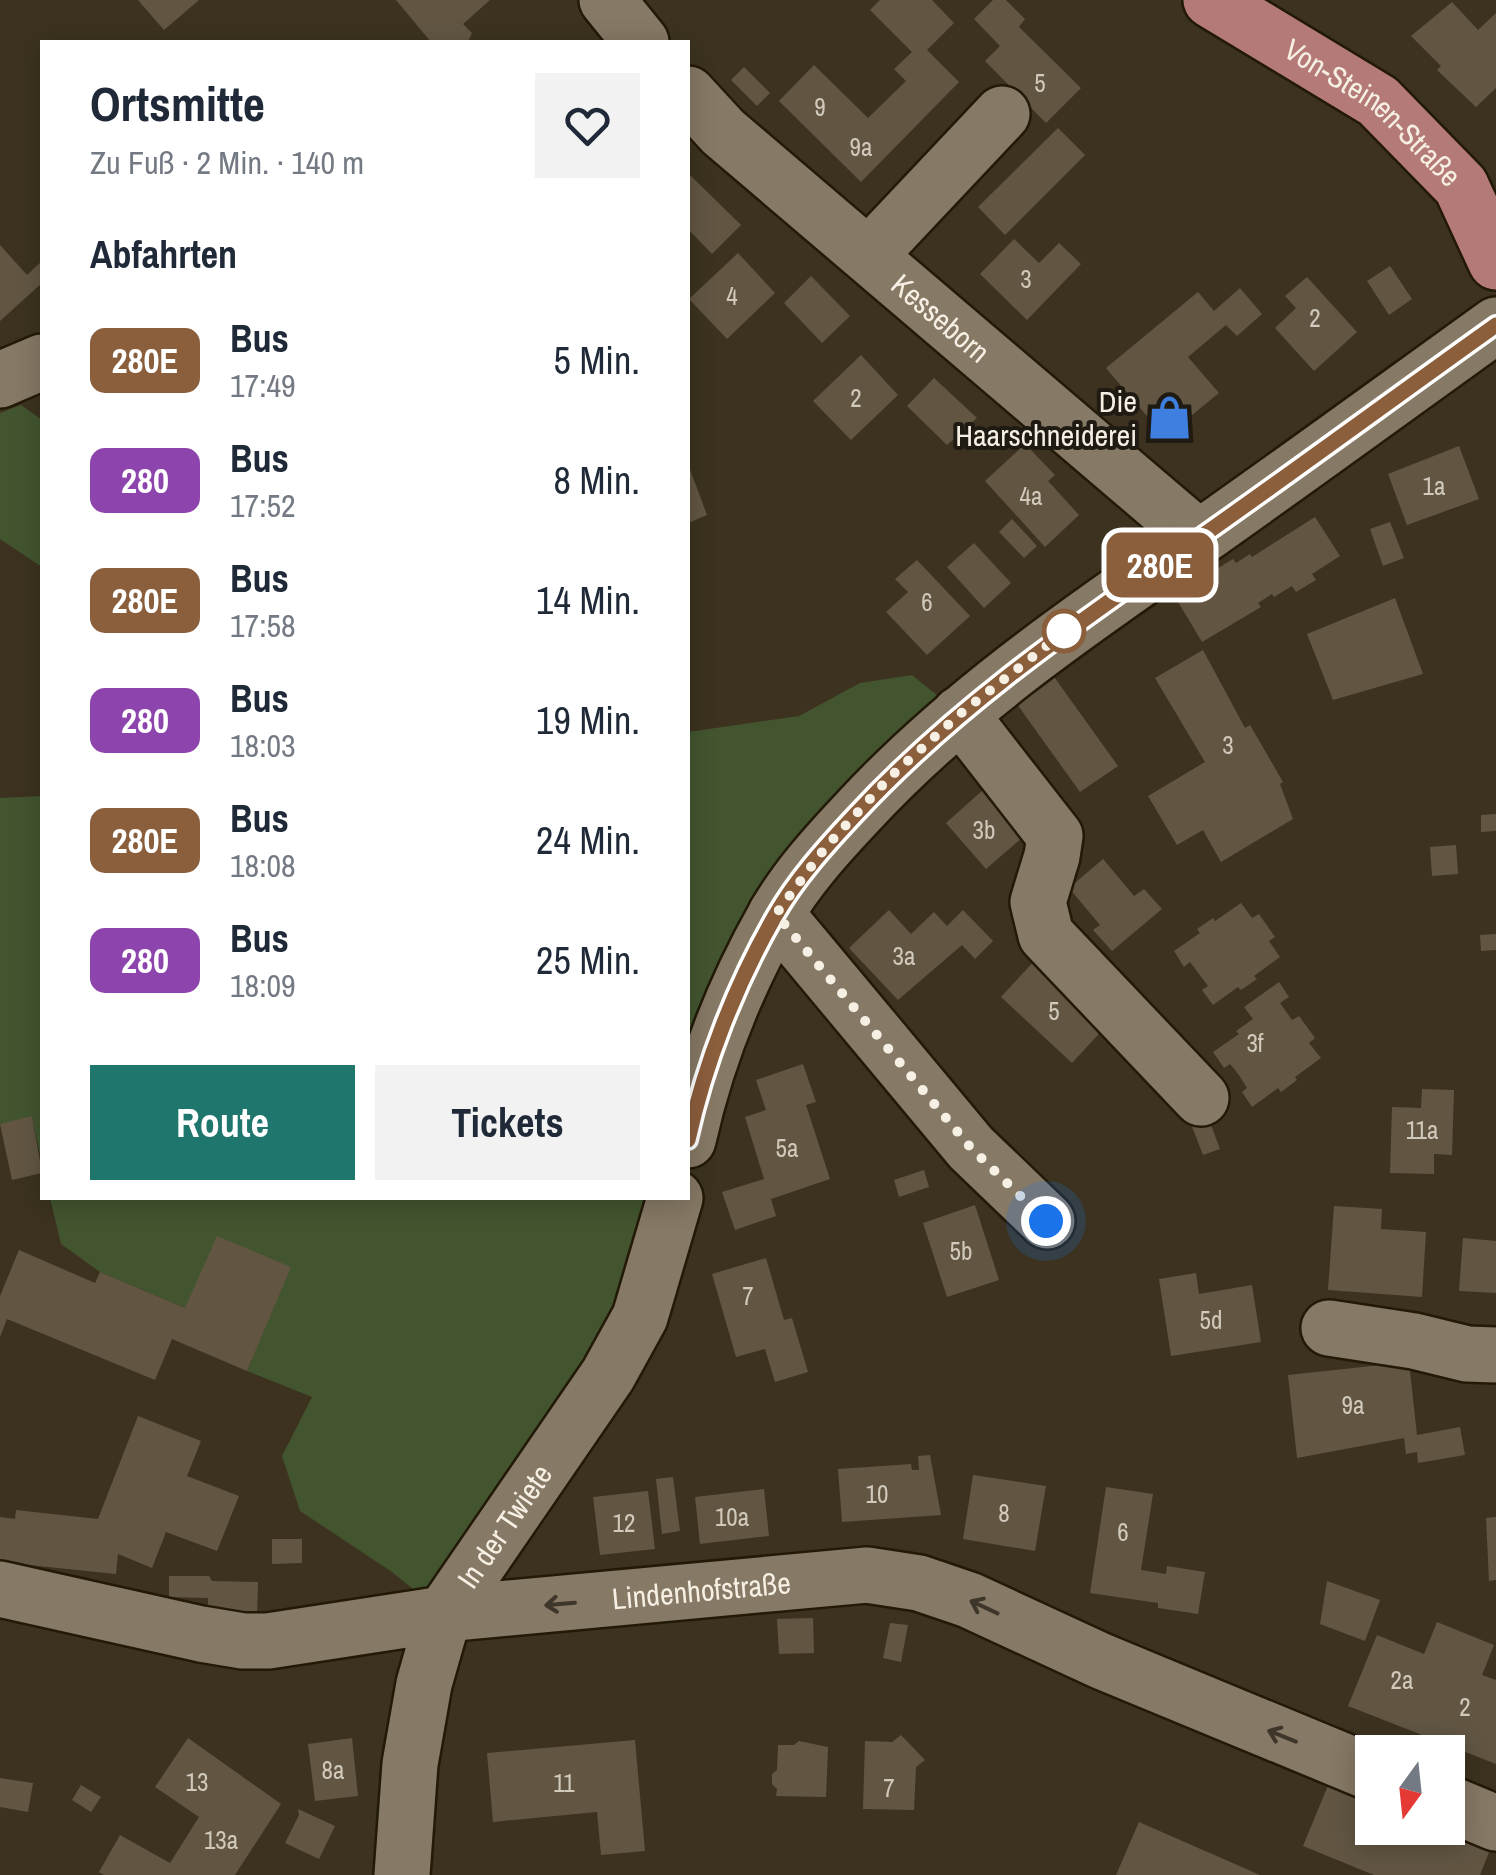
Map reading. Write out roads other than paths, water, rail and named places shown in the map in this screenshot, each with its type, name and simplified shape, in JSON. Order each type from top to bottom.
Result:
[{"type":"main road","name":"Von-Steinen-Straße","points":[[1211,0],[1378,100],[1461,186],[1496,262]]},
{"type":"street","points":[[607,0],[640,40]]},
{"type":"street","name":"Kesseborn","points":[[690,96],[724,132],[1199,538]]},
{"type":"street","points":[[870,254],[1002,114]]},
{"type":"street","points":[[690,1131],[729,1011],[776,914],[838,834],[889,778],[960,714],[1060,634],[1496,325]]},
{"type":"street","points":[[0,380],[40,363]]},
{"type":"street","points":[[960,714],[1055,836],[1038,902],[1046,935],[1201,1098]]},
{"type":"street","points":[[776,914],[971,1148],[1046,1221]]},
{"type":"street","name":"In der Twiete","points":[[402,1875],[410,1764],[424,1684],[444,1614],[608,1375],[640,1317],[673,1200]]},
{"type":"street","points":[[1329,1328],[1414,1340],[1467,1354],[1496,1355]]},
{"type":"street","name":"Lindenhofstraße","points":[[0,1589],[243,1641],[268,1641],[444,1614],[868,1576],[919,1583],[968,1600],[1101,1661],[1355,1766]]},
{"type":"street","points":[[1465,1811],[1496,1824]]},
{"type":"place","name":"Die Haarschneiderei","points":[[1170,418]]}]
